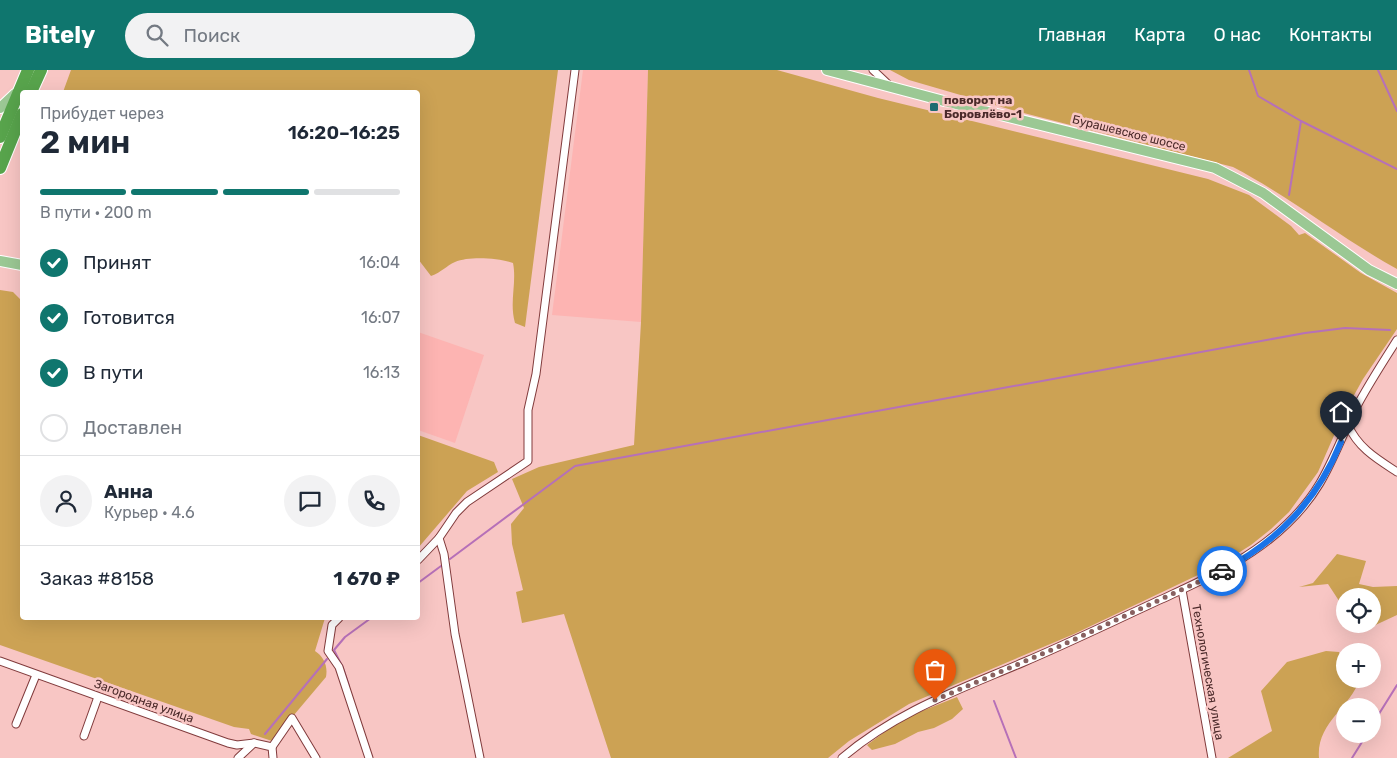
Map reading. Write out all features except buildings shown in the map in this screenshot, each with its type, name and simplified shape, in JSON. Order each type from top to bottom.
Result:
[{"type":"highway","points":[[0,138],[20,103]]},
{"type":"highway","points":[[0,168],[20,119]]},
{"type":"main road","name":"Бурашевское шоссе","points":[[827,70],[853,72],[892,87],[1215,168],[1262,193],[1369,270],[1397,284]]},
{"type":"main road","points":[[22,90],[33,81]]},
{"type":"main road","points":[[0,108],[20,92]]},
{"type":"main road","points":[[0,261],[20,265]]},
{"type":"street","points":[[420,558],[439,538],[456,513],[468,502],[528,461],[528,410],[536,374],[575,70]]},
{"type":"street","points":[[873,70],[892,87]]},
{"type":"street","points":[[842,758],[872,733],[903,715],[1182,590],[1248,556],[1288,524],[1314,494],[1325,478],[1362,398],[1397,340]]},
{"type":"street","points":[[1348,425],[1355,439],[1363,448],[1397,472]]},
{"type":"street","points":[[439,538],[444,554],[455,634],[480,758]]},
{"type":"street","name":"Технологическая улица","points":[[1182,590],[1212,758]]},
{"type":"street","points":[[337,620],[332,625],[328,651],[339,667],[369,758]]},
{"type":"street","name":"Загородная улица","points":[[0,661],[228,743],[238,745],[254,743],[272,747]]},
{"type":"street","points":[[16,724],[36,675]]},
{"type":"street","points":[[84,736],[98,697]]},
{"type":"street","points":[[272,758],[272,747],[292,718],[316,758]]},
{"type":"street","points":[[238,758],[254,743]]},
{"type":"shaded area","points":[[71,70],[558,70],[525,327],[515,323],[513,315],[513,263],[476,258],[461,260],[431,276],[420,262],[420,90],[64,90]]},
{"type":"shaded area","points":[[583,70],[648,70],[641,322],[552,315]]},
{"type":"shaded area","points":[[648,70],[777,70],[878,98],[1208,179],[1249,195],[1291,226],[1299,235],[1305,233],[1361,273],[1397,293],[1397,329],[1363,379],[1343,415],[1318,472],[1289,512],[1251,545],[1219,565],[1074,634],[909,704],[849,741],[828,758],[611,758],[564,614],[522,623],[516,592],[523,590],[512,544],[511,524],[524,508],[512,479],[539,467],[634,445],[641,322]]},
{"type":"shaded area","points":[[890,70],[1397,70],[1397,269],[1275,191],[1233,167],[1012,110],[909,80]]},
{"type":"shaded area","points":[[0,290],[13,292],[20,299],[20,620],[324,620],[315,651],[325,662],[326,677],[272,741],[251,734],[249,729],[234,727],[0,645]]},
{"type":"shaded area","points":[[420,333],[484,355],[455,443],[420,431]]},
{"type":"shaded area","points":[[420,436],[494,462],[498,472],[467,491],[420,546]]},
{"type":"shaded area","points":[[1337,554],[1366,561],[1359,584],[1373,587],[1397,586],[1397,615],[1381,622],[1381,588],[1336,588],[1336,596],[1328,584],[1299,587],[1313,583]]},
{"type":"shaded area","points":[[1326,651],[1336,652],[1336,688],[1356,688],[1350,698],[1336,698],[1336,715],[1323,735],[1319,746],[1319,758],[1228,758],[1272,731],[1261,691],[1287,662]]},
{"type":"shaded area","points":[[957,697],[963,709],[952,719],[934,728],[918,732],[895,744],[872,750],[867,745],[902,719]]},
{"type":"waterway","points":[[1249,70],[1258,96],[1301,121],[1397,169]]},
{"type":"waterway","points":[[1378,70],[1397,111]]},
{"type":"waterway","points":[[1289,195],[1301,121]]},
{"type":"waterway","points":[[450,559],[575,466],[1305,333],[1345,328],[1390,330]]},
{"type":"waterway","points":[[420,582],[441,566]]},
{"type":"waterway","points":[[349,686],[334,650],[345,637],[368,620]]},
{"type":"waterway","points":[[265,734],[327,659]]},
{"type":"waterway","points":[[1381,711],[1397,685]]},
{"type":"waterway","points":[[994,701],[1016,758]]},
{"type":"waterway","points":[[1352,758],[1361,743]]},
{"type":"way so far","points":[[935,700],[1058,647],[1222,571]]},
{"type":"place","name":"поворот на Боровлёво-1","points":[[934,107]]},
{"type":"route","points":[[1222,571],[1263,545],[1288,524],[1304,507],[1325,478],[1341,442]]}]
